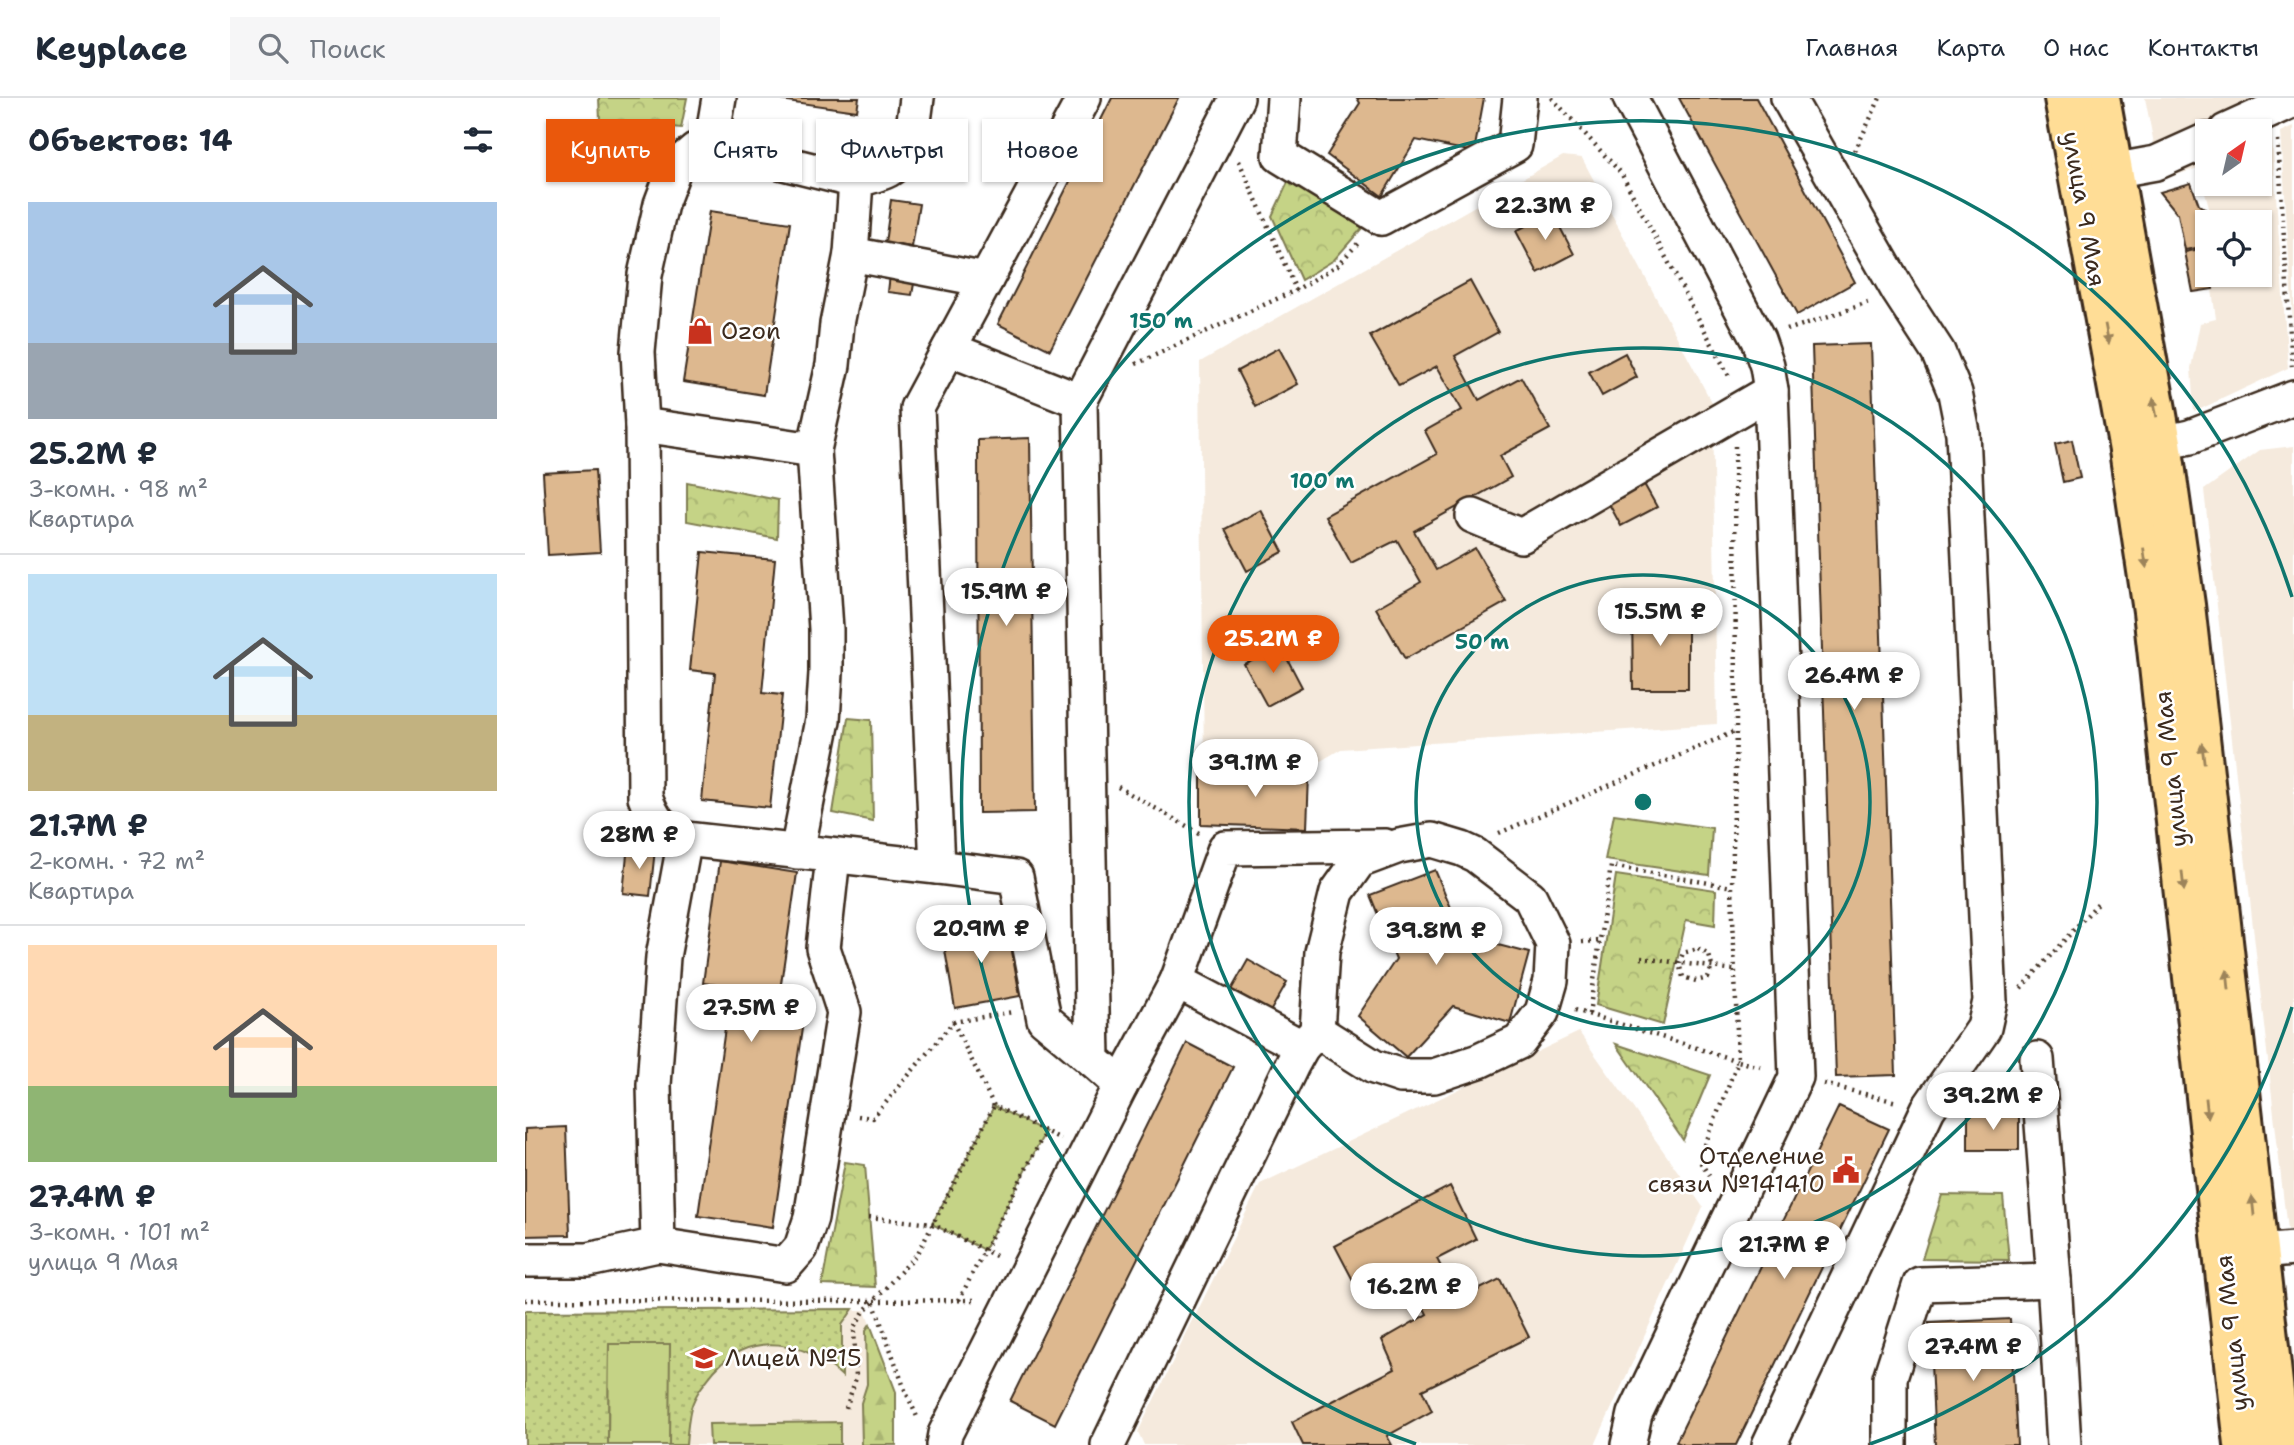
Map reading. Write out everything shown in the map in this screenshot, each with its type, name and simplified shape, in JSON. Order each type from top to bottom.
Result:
[{"type":"main road","name":"улица 9 Мая","points":[[2064,98],[2129,450],[2153,611],[2244,1445]]},
{"type":"main road","name":"улица 9 Мая","points":[[2100,98],[2162,443],[2276,1250],[2280,1445]]},
{"type":"lane","points":[[715,119],[719,98]]},
{"type":"lane","points":[[914,119],[917,98]]},
{"type":"lane","points":[[937,867],[917,408],[1084,98]]},
{"type":"lane","points":[[1285,98],[1280,156],[1381,218],[1515,145],[1520,98]]},
{"type":"lane","points":[[1628,1445],[1635,1414],[1797,1077],[1771,391],[1767,366],[1758,340],[1630,98]]},
{"type":"lane","points":[[1769,1445],[1928,1110],[1985,1028],[1990,1001],[1963,433],[1955,393],[1938,352],[1899,292],[1788,98]]},
{"type":"lane","points":[[2252,119],[2294,100]]},
{"type":"lane","points":[[1093,1060],[1084,393],[1230,111]]},
{"type":"lane","points":[[2112,171],[2157,163],[2195,146]]},
{"type":"lane","points":[[689,155],[675,167],[661,204],[645,275],[638,352],[642,425],[645,797],[652,817],[664,829],[685,839],[1016,877],[1044,1019],[1121,1084]]},
{"type":"lane","points":[[797,852],[823,720],[826,673],[826,629],[814,450],[851,254],[856,182]]},
{"type":"lane","points":[[851,254],[986,280]]},
{"type":"lane","points":[[949,349],[1084,393]]},
{"type":"lane","points":[[2162,443],[2190,437],[2293,383]]},
{"type":"lane","points":[[1473,516],[1521,536],[1771,391]]},
{"type":"lane","points":[[642,425],[814,450]]},
{"type":"lane","points":[[658,1245],[654,1085],[663,957],[685,839]]},
{"type":"lane","points":[[932,1434],[945,1434],[1121,1084],[1177,981],[1225,848],[1399,846],[1432,840],[1475,855],[1530,897],[1553,944],[1551,981],[1542,1012],[1519,1042],[1479,1061],[1434,1076],[1401,1076],[1374,1067],[1177,981]]},
{"type":"lane","points":[[1108,1445],[1309,1039],[1322,952],[1337,892],[1359,862],[1399,846]]},
{"type":"lane","points":[[525,1260],[588,1260],[658,1245],[786,1265],[801,1248],[811,1218],[844,1012],[823,948],[833,857]]},
{"type":"lane","points":[[2036,1059],[2064,1445]]},
{"type":"lane","points":[[1890,1445],[1890,1378],[1920,1284],[2054,1280]]},
{"type":"path","points":[[1552,98],[1621,173],[1730,379],[1735,411]]},
{"type":"path","points":[[1839,187],[1880,98]]},
{"type":"path","points":[[1230,111],[1296,290]]},
{"type":"path","points":[[2277,128],[2293,383]]},
{"type":"path","points":[[1084,393],[1296,290],[1338,265],[1381,218]]},
{"type":"path","points":[[1758,340],[1899,292]]},
{"type":"path","points":[[1462,849],[1736,731]]},
{"type":"path","points":[[1087,770],[1225,848]]},
{"type":"path","points":[[1589,1014],[1611,866],[1732,887]]},
{"type":"path","points":[[1985,1028],[2098,902]]},
{"type":"path","points":[[1698,949],[1709,955],[1712,967],[1708,978],[1696,981],[1683,977],[1679,964],[1683,953],[1698,949]]},
{"type":"path","points":[[1641,958],[1735,970]]},
{"type":"path","points":[[1546,1000],[1738,1061],[1699,1160],[1733,1210]]},
{"type":"path","points":[[829,1112],[873,1118],[953,1022],[1041,1008]]},
{"type":"path","points":[[953,1022],[994,1106],[1087,1152]]},
{"type":"path","points":[[846,1408],[856,1378],[855,1327],[865,1310],[918,1253],[994,1106]]},
{"type":"path","points":[[959,1300],[1045,1132]]},
{"type":"path","points":[[869,1217],[932,1224],[984,1250],[1020,1285]]},
{"type":"path","points":[[525,1300],[959,1300],[1020,1285]]},
{"type":"path","points":[[873,1301],[905,1390],[932,1434]]},
{"type":"shaded area","points":[[2145,98],[2294,98],[2272,123],[2272,119],[2195,119],[2195,169],[2161,180]]},
{"type":"shaded area","points":[[2294,126],[2294,336],[2281,132]]},
{"type":"shaded area","points":[[2272,138],[2288,368],[2194,412],[2191,368],[2200,323],[2216,319],[2212,287],[2272,287],[2272,210],[2210,210],[2206,196],[2272,196]]},
{"type":"shaded area","points":[[1563,156],[1582,158],[1712,403],[1717,724],[1341,749],[1309,768],[1204,770],[1200,362]]},
{"type":"shaded area","points":[[2294,446],[2294,1229],[2287,1230],[2204,490],[2260,450]]},
{"type":"shaded area","points":[[1579,1032],[1703,1207],[1595,1445],[1144,1445],[1138,1432],[1260,1184]]},
{"type":"shaded area","name":"Лицей №15","points":[[865,1310],[896,1392],[896,1445],[525,1445],[525,1311]]},
{"type":"green space","points":[[599,98],[687,98],[681,128],[675,127],[675,119],[600,119]]},
{"type":"green space","points":[[1290,178],[1363,227],[1334,260],[1301,280],[1272,216]]},
{"type":"green space","points":[[687,482],[778,500],[777,538],[687,521]]},
{"type":"green space","points":[[848,718],[871,720],[873,821],[833,813]]},
{"type":"green space","points":[[1614,814],[1712,828],[1709,875],[1605,860]]},
{"type":"green space","points":[[1616,875],[1716,890],[1715,925],[1686,920],[1663,1025],[1596,1005]]},
{"type":"green space","points":[[1616,1044],[1710,1075],[1683,1140]]},
{"type":"green space","points":[[994,1106],[1045,1132],[984,1250],[932,1224]]},
{"type":"green space","points":[[845,1162],[865,1165],[875,1287],[822,1285]]},
{"type":"green space","points":[[1942,1195],[2003,1196],[2009,1260],[1922,1259]]},
{"type":"green space","points":[[853,1309],[842,1325],[842,1376],[812,1355],[795,1348],[761,1345],[745,1349],[714,1371],[698,1393],[690,1413],[686,1445],[669,1445],[669,1344],[609,1344],[608,1445],[525,1445],[525,1311]]},
{"type":"green space","points":[[870,1324],[896,1392],[896,1445],[862,1445],[861,1403],[867,1384],[866,1330]]},
{"type":"green space","points":[[609,1344],[670,1344],[669,1445],[608,1445]]},
{"type":"green space","points":[[840,1422],[840,1445],[710,1445],[709,1424]]},
{"type":"building","points":[[859,98],[857,111],[780,100]]},
{"type":"building","points":[[1112,98],[1179,98],[1050,350],[998,324],[1070,182],[1103,182],[1101,119]]},
{"type":"building","points":[[1357,98],[1484,98],[1474,152],[1416,140],[1382,196],[1327,155],[1360,103]]},
{"type":"building","points":[[1679,98],[1756,98],[1855,282],[1797,315]]},
{"type":"building","points":[[2191,183],[2199,205],[2207,210],[2195,210],[2195,248],[2185,250],[2178,214],[2160,192]]},
{"type":"building","points":[[891,200],[919,204],[912,247],[885,243]]},
{"type":"building","points":[[710,211],[790,223],[764,395],[683,382]]},
{"type":"building","points":[[1552,212],[1574,254],[1538,273],[1516,231]]},
{"type":"building","points":[[2195,250],[2195,287],[2213,289],[2193,292],[2185,252]]},
{"type":"building","points":[[890,275],[915,278],[912,295],[888,292]]},
{"type":"building","points":[[1470,281],[1498,332],[1455,356],[1479,400],[1521,377],[1550,429],[1500,456],[1511,477],[1414,531],[1436,570],[1475,548],[1506,602],[1405,659],[1376,608],[1421,582],[1397,540],[1351,563],[1325,516],[1437,454],[1425,431],[1462,410],[1437,366],[1399,386],[1370,336]]},
{"type":"building","points":[[1871,344],[1896,1075],[1836,1077],[1812,346]]},
{"type":"building","points":[[1279,348],[1298,384],[1255,407],[1237,371]]},
{"type":"building","points":[[1625,353],[1637,377],[1602,396],[1589,372]]},
{"type":"building","points":[[1030,438],[1035,812],[979,813],[978,440]]},
{"type":"building","points":[[2072,440],[2080,478],[2063,482],[2055,444]]},
{"type":"building","points":[[595,470],[600,552],[548,555],[543,473]]},
{"type":"building","points":[[1644,484],[1657,507],[1621,526],[1608,502]]},
{"type":"building","points":[[1261,510],[1283,552],[1247,571],[1225,529]]},
{"type":"building","points":[[702,552],[775,559],[762,693],[782,695],[770,808],[702,801],[715,673],[690,670]]},
{"type":"building","points":[[1688,606],[1688,689],[1633,689],[1632,607]]},
{"type":"building","points":[[1280,645],[1302,687],[1267,706],[1244,664]]},
{"type":"building","points":[[1201,771],[1309,775],[1307,828],[1201,824]]},
{"type":"building","points":[[628,845],[655,849],[650,896],[623,893]]},
{"type":"building","points":[[720,861],[797,873],[778,1004],[805,1008],[773,1227],[698,1216],[731,987],[703,983]]},
{"type":"building","points":[[1435,870],[1463,936],[1529,953],[1510,1023],[1453,1006],[1406,1057],[1358,1016],[1396,959],[1370,895]]},
{"type":"building","points":[[1007,923],[1020,996],[955,1008],[942,933]]},
{"type":"building","points":[[1248,960],[1287,982],[1266,1019],[1227,997]]},
{"type":"building","points":[[1187,1043],[1233,1067],[1055,1424],[1010,1401]]},
{"type":"building","points":[[1839,1106],[1889,1129],[1736,1445],[1684,1445],[1676,1442]]},
{"type":"building","points":[[1968,1115],[2019,1115],[2019,1150],[1968,1150]]},
{"type":"building","points":[[566,1127],[570,1235],[525,1236],[525,1129]]},
{"type":"building","points":[[1450,1186],[1476,1239],[1437,1259],[1458,1300],[1500,1279],[1529,1337],[1422,1390],[1432,1411],[1387,1436],[1392,1445],[1303,1445],[1292,1422],[1395,1369],[1382,1340],[1427,1314],[1409,1278],[1364,1301],[1335,1246]]},
{"type":"building","points":[[2010,1319],[2017,1445],[1935,1445],[1929,1323]]},
{"type":"place","name":"Ozon","points":[[700,331]]},
{"type":"place","name":"Отделение связи №141410","points":[[1846,1170]]},
{"type":"place","name":"Лицей №15","points":[[704,1358]]}]
